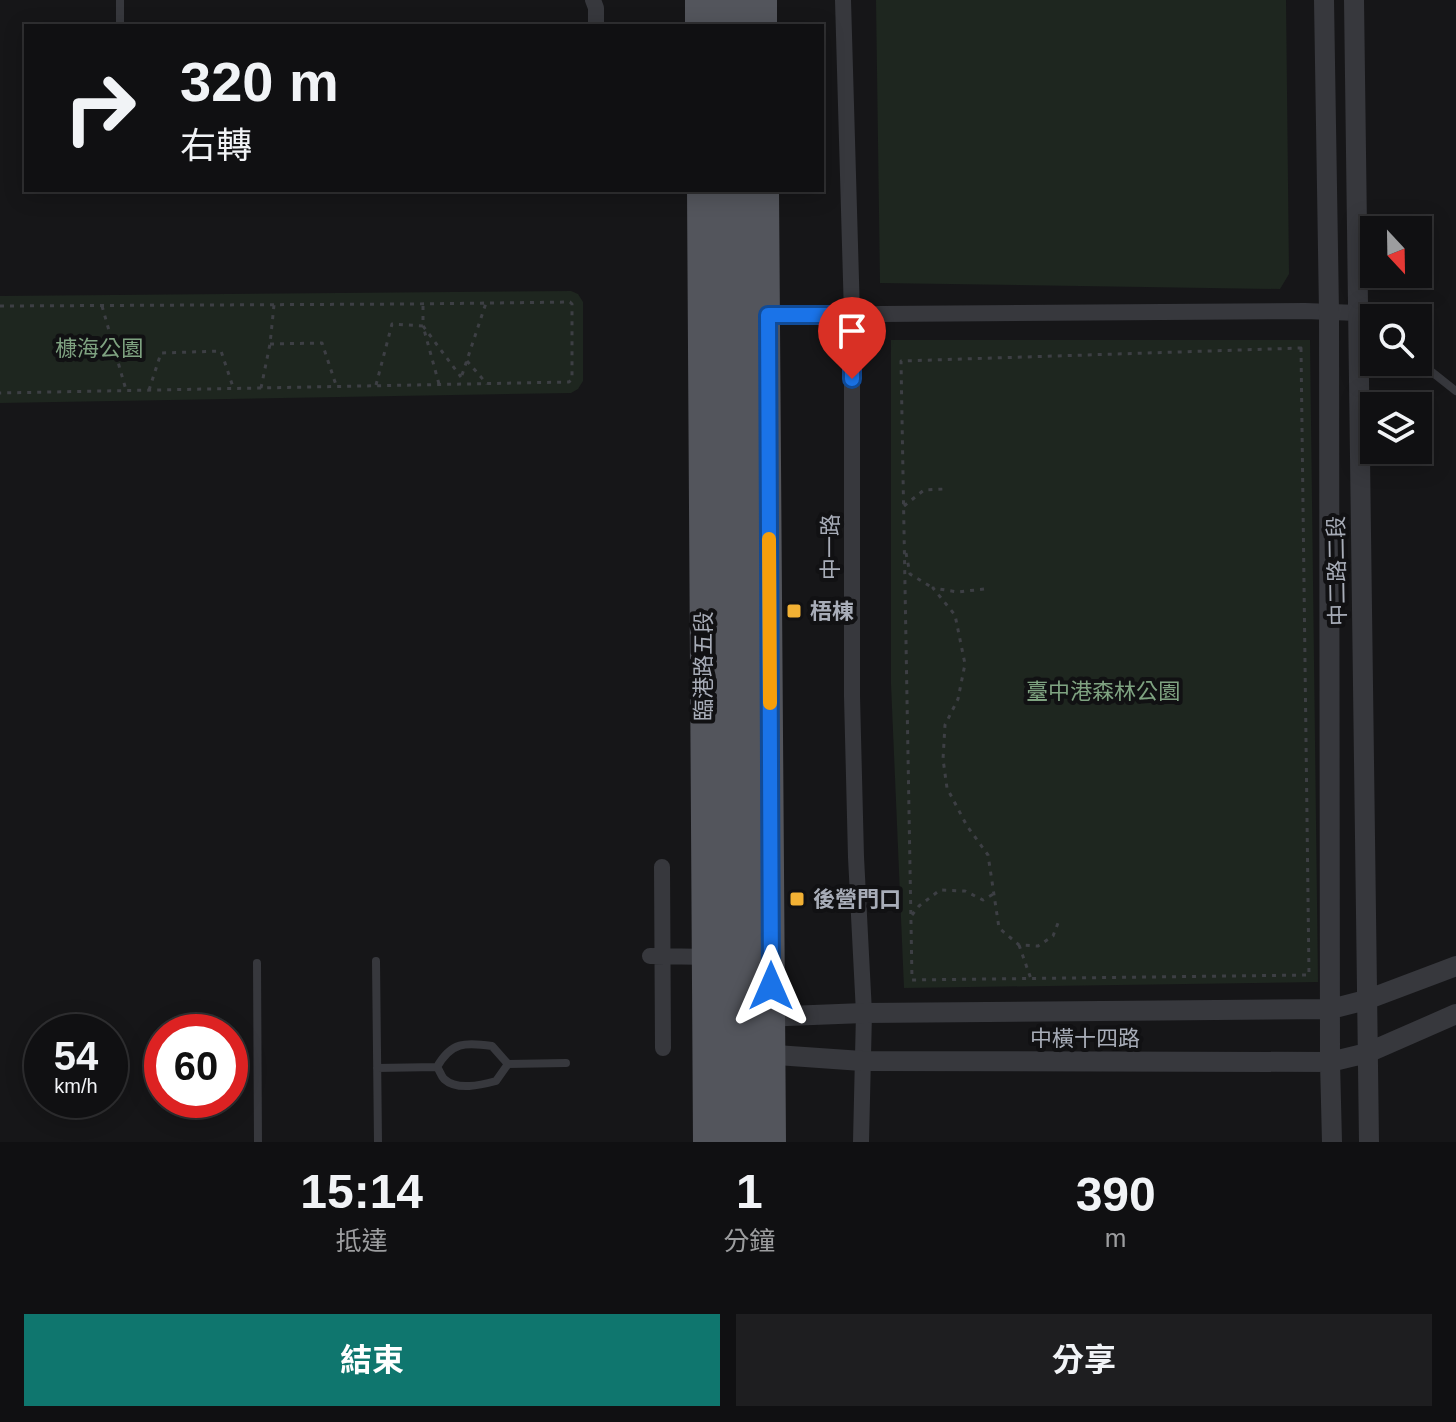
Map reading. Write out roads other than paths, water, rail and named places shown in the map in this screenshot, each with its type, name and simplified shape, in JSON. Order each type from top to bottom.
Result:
[{"type":"main road","points":[[698,0],[698,24]]},
{"type":"main road","points":[[720,0],[720,24]]},
{"type":"main road","points":[[742,0],[742,24]]},
{"type":"main road","points":[[764,0],[764,24]]},
{"type":"main road","name":"臨港路五段","points":[[701,192],[735,315]]},
{"type":"main road","name":"臨港路五段","points":[[722,192],[735,315],[738,1054],[751,1142]]},
{"type":"main road","name":"臨港路五段","points":[[728,1142],[738,1054],[735,315],[744,192]]},
{"type":"main road","name":"臨港路五段","points":[[735,315],[766,192]]},
{"type":"main road","name":"臨港路五段","points":[[706,1142],[738,1054]]},
{"type":"main road","name":"臨港路五段","points":[[738,1054],[773,1142]]},
{"type":"street","points":[[593,0],[596,24]]},
{"type":"street","name":"中一路","points":[[843,0],[852,315],[852,696],[864,1013],[861,1142]]},
{"type":"street","name":"中二路二段","points":[[1324,0],[1329,312],[1332,1142]]},
{"type":"street","name":"中二路二段","points":[[1354,0],[1362,304]]},
{"type":"street","points":[[735,315],[1329,312],[1360,316]]},
{"type":"street","name":"中二路二段","points":[[1362,376],[1369,1142]]},
{"type":"street","points":[[662,867],[656,957],[663,1048]]},
{"type":"street","points":[[656,957],[738,956]]},
{"type":"street","name":"中橫十四路","points":[[738,1017],[1331,1009],[1366,1000],[1456,966]]},
{"type":"street","name":"中橫十四路","points":[[738,1054],[862,1061],[1330,1062],[1367,1053],[1456,1014]]},
{"type":"lane","points":[[120,0],[120,24]]},
{"type":"lane","points":[[1432,372],[1456,391]]},
{"type":"lane","points":[[376,961],[378,1142]]},
{"type":"lane","points":[[257,963],[258,1142]]},
{"type":"lane","points":[[437,1067],[444,1054],[469,1043],[492,1046],[508,1064],[566,1063]]},
{"type":"lane","points":[[437,1067],[444,1079],[467,1086],[496,1081],[508,1064]]},
{"type":"lane","points":[[377,1068],[437,1067]]},
{"type":"place","name":"梧棟","points":[[794,611]]},
{"type":"place","name":"後營門口","points":[[797,899]]},
{"type":"park label","name":"槺海公園","points":[[99,348]]},
{"type":"park label","name":"臺中港森林公園","points":[[1103,691]]}]
